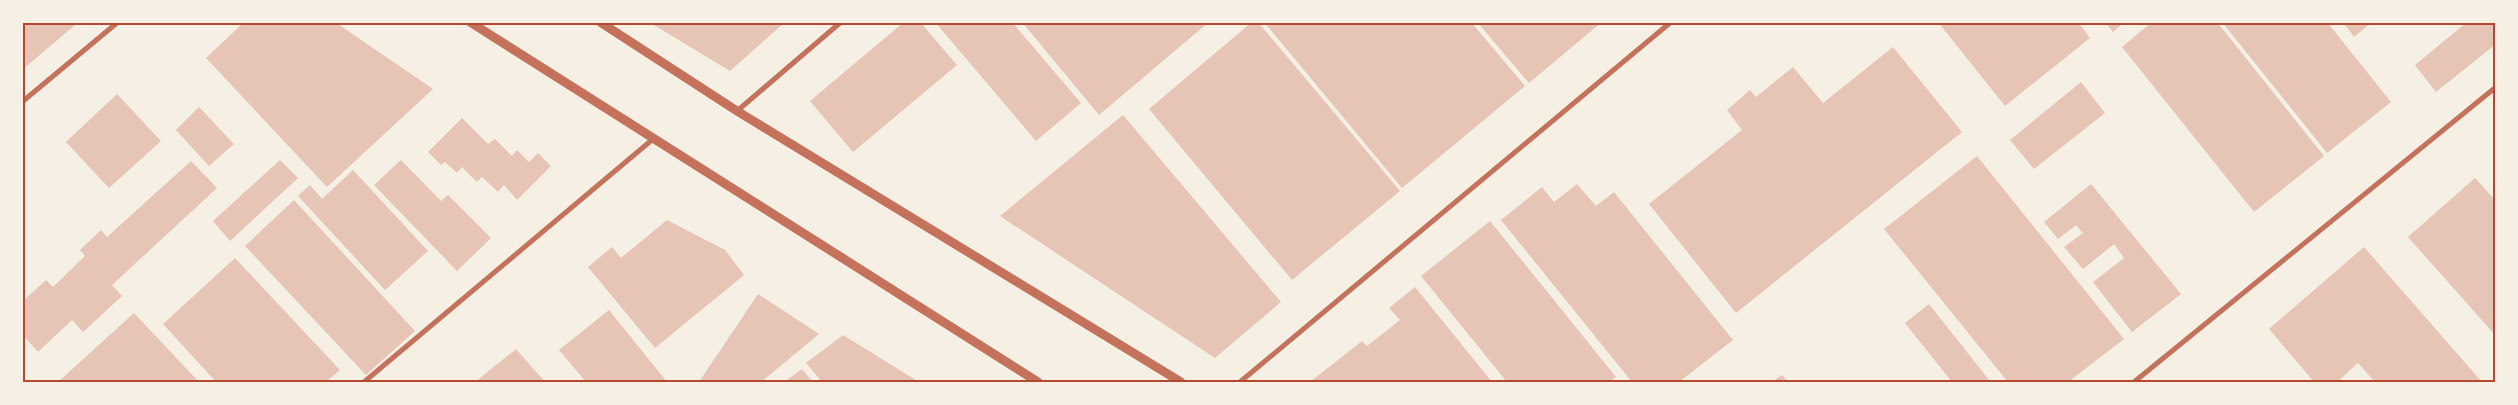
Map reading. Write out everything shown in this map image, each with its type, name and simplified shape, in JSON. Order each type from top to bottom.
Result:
[{"type":"street","points":[[22,102],[118,22]]},
{"type":"street","points":[[470,22],[1038,382]]},
{"type":"street","points":[[600,22],[738,111],[1181,382]]},
{"type":"street","points":[[738,111],[841,22]]},
{"type":"street","points":[[1240,382],[1671,22]]},
{"type":"street","points":[[2134,382],[2496,87]]},
{"type":"street","points":[[364,382],[653,139]]},
{"type":"building","points":[[22,22],[73,22],[75,25],[22,70]]},
{"type":"building","points":[[244,22],[335,22],[433,89],[327,187],[206,58]]},
{"type":"building","points":[[649,22],[785,22],[730,71]]},
{"type":"building","points":[[904,22],[920,22],[957,65],[853,152],[810,101]]},
{"type":"building","points":[[935,22],[1012,22],[1081,103],[1036,141]]},
{"type":"building","points":[[1022,22],[1209,22],[1099,115]]},
{"type":"building","points":[[1252,22],[1258,22],[1400,191],[1292,280],[1149,109]]},
{"type":"building","points":[[1264,22],[1471,22],[1525,86],[1402,188]]},
{"type":"building","points":[[1477,22],[1602,22],[1529,83]]},
{"type":"building","points":[[1938,22],[2078,22],[2090,38],[2005,106]]},
{"type":"building","points":[[2105,22],[2124,22],[2113,32]]},
{"type":"building","points":[[2152,22],[2217,22],[2324,156],[2254,212],[2122,47]]},
{"type":"building","points":[[2222,22],[2327,22],[2391,102],[2327,153]]},
{"type":"building","points":[[2343,22],[2372,22],[2354,37]]},
{"type":"building","points":[[2467,22],[2496,22],[2496,44],[2436,92],[2415,65]]},
{"type":"building","points":[[1893,47],[1962,132],[1736,313],[1649,204],[1742,130],[1727,110],[1750,90],[1756,97],[1793,67],[1823,103]]},
{"type":"building","points":[[2081,82],[2105,113],[2034,169],[2010,140]]},
{"type":"building","points":[[117,94],[161,141],[109,188],[66,142]]},
{"type":"building","points":[[199,107],[234,144],[209,166],[176,130]]},
{"type":"building","points":[[1123,115],[1281,302],[1215,358],[1000,216]]},
{"type":"building","points":[[462,118],[488,144],[495,139],[512,156],[517,150],[529,162],[538,153],[551,166],[517,200],[504,185],[498,192],[482,177],[477,182],[462,167],[457,173],[445,162],[441,165],[428,152]]},
{"type":"building","points":[[1977,156],[2124,339],[2068,382],[2008,382],[1884,229]]},
{"type":"building","points":[[280,160],[298,178],[230,241],[213,221]]},
{"type":"building","points":[[401,160],[441,201],[448,195],[491,238],[457,271],[374,185]]},
{"type":"building","points":[[191,161],[217,188],[112,285],[122,296],[83,332],[72,320],[38,352],[22,334],[22,302],[46,280],[53,287],[85,256],[80,250],[101,230],[107,237]]},
{"type":"building","points":[[353,170],[428,251],[385,290],[298,196],[310,185],[322,199]]},
{"type":"building","points":[[2475,178],[2496,201],[2496,336],[2408,237]]},
{"type":"building","points":[[1577,184],[1596,206],[1614,192],[1733,340],[1679,382],[1632,382],[1501,220],[1542,187],[1554,202]]},
{"type":"building","points":[[2091,184],[2181,294],[2132,332],[2093,282],[2124,258],[2114,244],[2083,269],[2064,247],[2083,233],[2076,225],[2058,239],[2044,222]]},
{"type":"building","points":[[294,200],[415,331],[366,375],[245,246]]},
{"type":"building","points":[[667,220],[725,250],[744,275],[655,348],[588,267],[612,247],[621,258]]},
{"type":"building","points":[[1490,221],[1616,377],[1609,382],[1507,382],[1421,276]]},
{"type":"building","points":[[2364,247],[2482,382],[2375,382],[2358,363],[2337,382],[2314,382],[2269,329]]},
{"type":"building","points":[[235,258],[340,370],[326,382],[304,382],[302,380],[300,382],[216,382],[163,324]]},
{"type":"building","points":[[1415,287],[1492,382],[1310,382],[1362,341],[1367,346],[1400,320],[1389,308]]},
{"type":"building","points":[[758,294],[819,334],[761,382],[699,382]]},
{"type":"building","points":[[1929,304],[1989,380],[1986,382],[1952,382],[1905,323]]},
{"type":"building","points":[[609,310],[667,382],[586,382],[559,350]]},
{"type":"building","points":[[134,313],[199,382],[58,382]]},
{"type":"building","points":[[843,335],[919,382],[822,382],[806,363]]},
{"type":"building","points":[[516,349],[545,382],[475,382]]},
{"type":"building","points":[[802,369],[813,382],[784,382]]},
{"type":"building","points":[[1782,375],[1788,382],[1772,382]]}]
